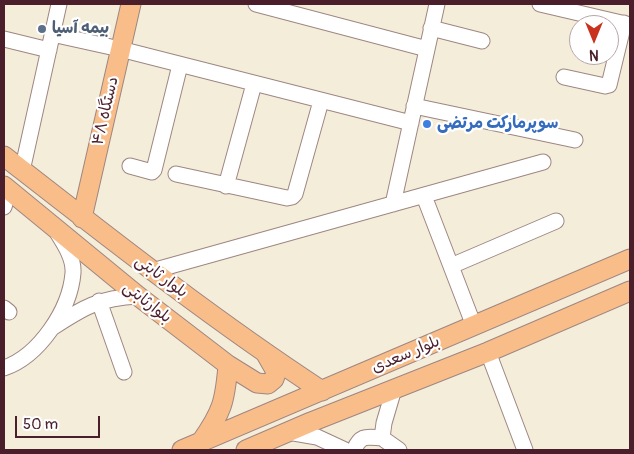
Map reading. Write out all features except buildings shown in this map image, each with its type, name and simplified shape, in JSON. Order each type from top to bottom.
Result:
[{"type":"main road","name":"۴۸ دستگاه","points":[[82,218],[131,4]]},
{"type":"main road","name":"بلوار ثابتی","points":[[4,156],[152,271],[266,354],[322,391]]},
{"type":"main road","name":"بلوارثابتی","points":[[6,194],[57,231],[228,365],[254,382],[268,384],[274,379],[276,374],[266,354]]},
{"type":"main road","name":"بلوار سعدی","points":[[182,450],[630,259]]},
{"type":"main road","name":"بلوار سعدی","points":[[246,450],[488,352],[630,291]]},
{"type":"main road","points":[[201,442],[216,421],[223,404],[228,365]]},
{"type":"street","points":[[22,171],[59,4]]},
{"type":"street","points":[[256,4],[427,49]]},
{"type":"street","points":[[393,204],[437,4]]},
{"type":"street","points":[[540,4],[627,24],[608,85],[605,86],[564,77]]},
{"type":"street","points":[[431,28],[482,41]]},
{"type":"street","points":[[52,34],[410,123]]},
{"type":"street","points":[[4,39],[49,50]]},
{"type":"street","points":[[130,166],[152,172],[180,65]]},
{"type":"street","points":[[226,186],[254,84]]},
{"type":"street","points":[[176,174],[226,186],[287,198],[292,197],[295,194],[321,101]]},
{"type":"street","points":[[414,106],[575,140]]},
{"type":"street","points":[[152,271],[544,162]]},
{"type":"street","points":[[424,196],[474,326]]},
{"type":"street","points":[[451,266],[556,221]]},
{"type":"street","points":[[4,368],[27,356],[51,329],[66,302],[74,271],[69,250],[57,231]]},
{"type":"street","points":[[51,329],[75,313],[99,301],[118,297],[138,296]]},
{"type":"street","points":[[99,301],[124,372]]},
{"type":"street","points":[[488,352],[525,450]]},
{"type":"street","points":[[382,438],[384,423],[394,389]]},
{"type":"street","points":[[288,432],[317,437],[345,450]]},
{"type":"street","points":[[354,450],[357,442],[365,437],[382,438],[399,450]]},
{"type":"place","name":"بیمه آسیا","points":[[42,29]]},
{"type":"place","name":"سوپرمارکت مرتضی","points":[[427,124]]}]
